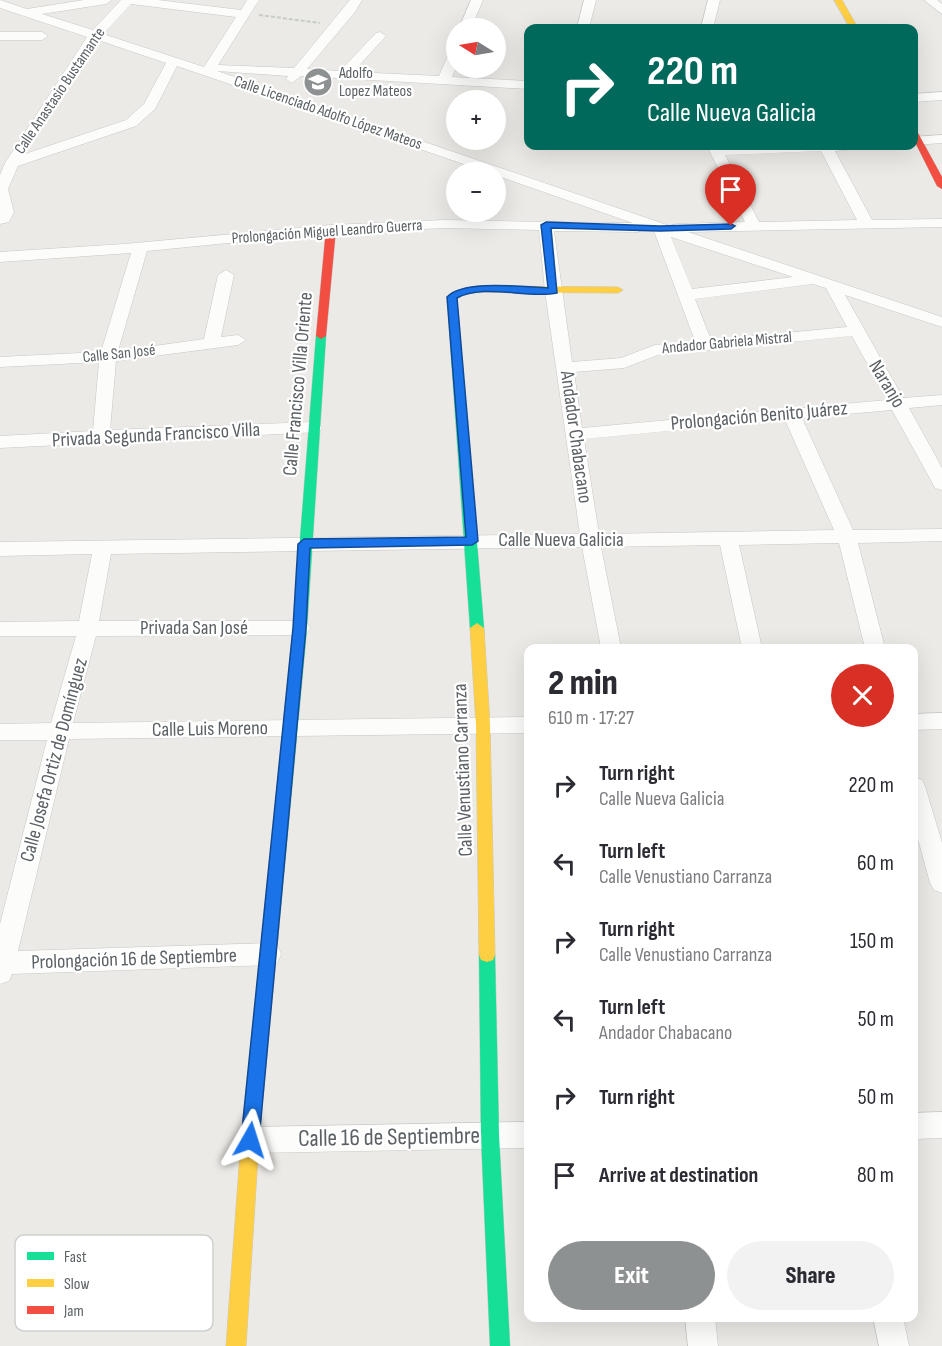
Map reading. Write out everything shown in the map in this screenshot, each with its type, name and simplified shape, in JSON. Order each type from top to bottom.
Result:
[{"type":"street","points":[[27,13],[106,0]]},
{"type":"street","points":[[128,0],[245,14]]},
{"type":"street","name":"Calle Anastasio Bustamante","points":[[0,220],[4,219],[7,212],[1,189],[12,162],[94,36],[128,0]]},
{"type":"street","points":[[210,67],[253,0]]},
{"type":"street","points":[[277,95],[300,72],[356,0]]},
{"type":"street","points":[[469,18],[477,0]]},
{"type":"street","points":[[583,24],[590,0]]},
{"type":"street","points":[[708,24],[714,0]]},
{"type":"street","points":[[838,0],[852,24]]},
{"type":"street","points":[[930,0],[942,10]]},
{"type":"street","name":"Calle Licenciado Adolfo López Mateos","points":[[0,4],[277,95],[660,228],[942,322]]},
{"type":"street","points":[[11,20],[54,22]]},
{"type":"street","points":[[0,36],[42,36]]},
{"type":"street","points":[[343,75],[380,36]]},
{"type":"street","points":[[12,162],[131,123],[150,106],[173,62]]},
{"type":"street","points":[[189,66],[524,85]]},
{"type":"street","points":[[444,81],[446,76]]},
{"type":"street","points":[[918,98],[942,96]]},
{"type":"street","points":[[918,139],[942,139]]},
{"type":"street","points":[[918,144],[942,186]]},
{"type":"street","points":[[716,150],[754,226]]},
{"type":"street","points":[[828,150],[867,225]]},
{"type":"street","name":"Prolongación Miguel Leandro Guerra","points":[[0,257],[140,248],[331,229],[445,224],[660,228],[942,223]]},
{"type":"street","name":"Andador Chabacano","points":[[546,225],[553,291],[590,540],[610,644]]},
{"type":"street","points":[[660,228],[705,345]]},
{"type":"street","name":"Calle Francisco Villa Oriente","points":[[236,1346],[250,1140],[300,628],[313,428],[331,229]]},
{"type":"street","points":[[101,437],[108,357],[140,248]]},
{"type":"street","points":[[212,342],[226,274]]},
{"type":"street","points":[[686,295],[824,281]]},
{"type":"street","name":"Naranjo","points":[[824,281],[899,403],[942,484]]},
{"type":"street","name":"Calle Venustiano Carranza","points":[[500,1346],[490,1135],[483,725],[472,541],[452,297],[476,289],[553,291]]},
{"type":"street","points":[[553,291],[618,290]]},
{"type":"street","name":"Andador Gabriela Mistral","points":[[566,368],[624,363],[655,350],[855,331]]},
{"type":"street","name":"Calle San José","points":[[0,362],[108,357],[238,340]]},
{"type":"street","name":"Prolongación Benito Juárez","points":[[575,434],[942,400]]},
{"type":"street","points":[[791,413],[847,537],[874,644]]},
{"type":"street","name":"Privada Segunda Francisco Villa","points":[[0,442],[177,432],[313,428]]},
{"type":"street","name":"Calle Nueva Galicia","points":[[0,549],[942,535]]},
{"type":"street","points":[[728,539],[751,644]]},
{"type":"street","name":"Calle Josefa Ortiz de Domínguez","points":[[1,967],[88,628],[103,547]]},
{"type":"street","points":[[0,629],[88,628]]},
{"type":"street","name":"Privada San José","points":[[88,628],[300,628]]},
{"type":"street","points":[[918,722],[942,721]]},
{"type":"street","name":"Calle Luis Moreno","points":[[0,732],[524,725]]},
{"type":"street","points":[[918,800],[942,883]]},
{"type":"street","name":"Prolongación 16 de Septiembre","points":[[1,967],[269,954]]},
{"type":"street","points":[[918,1126],[942,1125]]},
{"type":"street","name":"Calle 16 de Septiembre","points":[[250,1140],[524,1135]]},
{"type":"street","points":[[701,1322],[703,1346]]},
{"type":"street","points":[[889,1322],[894,1346]]},
{"type":"path","points":[[245,14],[338,25]]},
{"type":"traffic: fast","points":[[460,293],[452,297],[477,628]]},
{"type":"traffic: fast","points":[[272,916],[300,628],[321,336]]},
{"type":"traffic: fast","points":[[487,955],[490,1135],[500,1346]]},
{"type":"traffic: slow","points":[[838,0],[852,24]]},
{"type":"traffic: slow","points":[[460,293],[476,289],[618,290]]},
{"type":"traffic: slow","points":[[477,628],[483,725],[487,955]]},
{"type":"traffic: slow","points":[[236,1346],[250,1140],[272,916]]},
{"type":"traffic: jam","points":[[918,141],[942,186]]},
{"type":"traffic: jam","points":[[321,336],[331,229]]},
{"type":"place","name":"Adolfo Lopez Mateos","points":[[318,82]]},
{"type":"route","points":[[250,1140],[300,628],[304,544],[472,541],[452,297],[476,289],[553,291],[546,225],[660,228],[731,226]]}]
